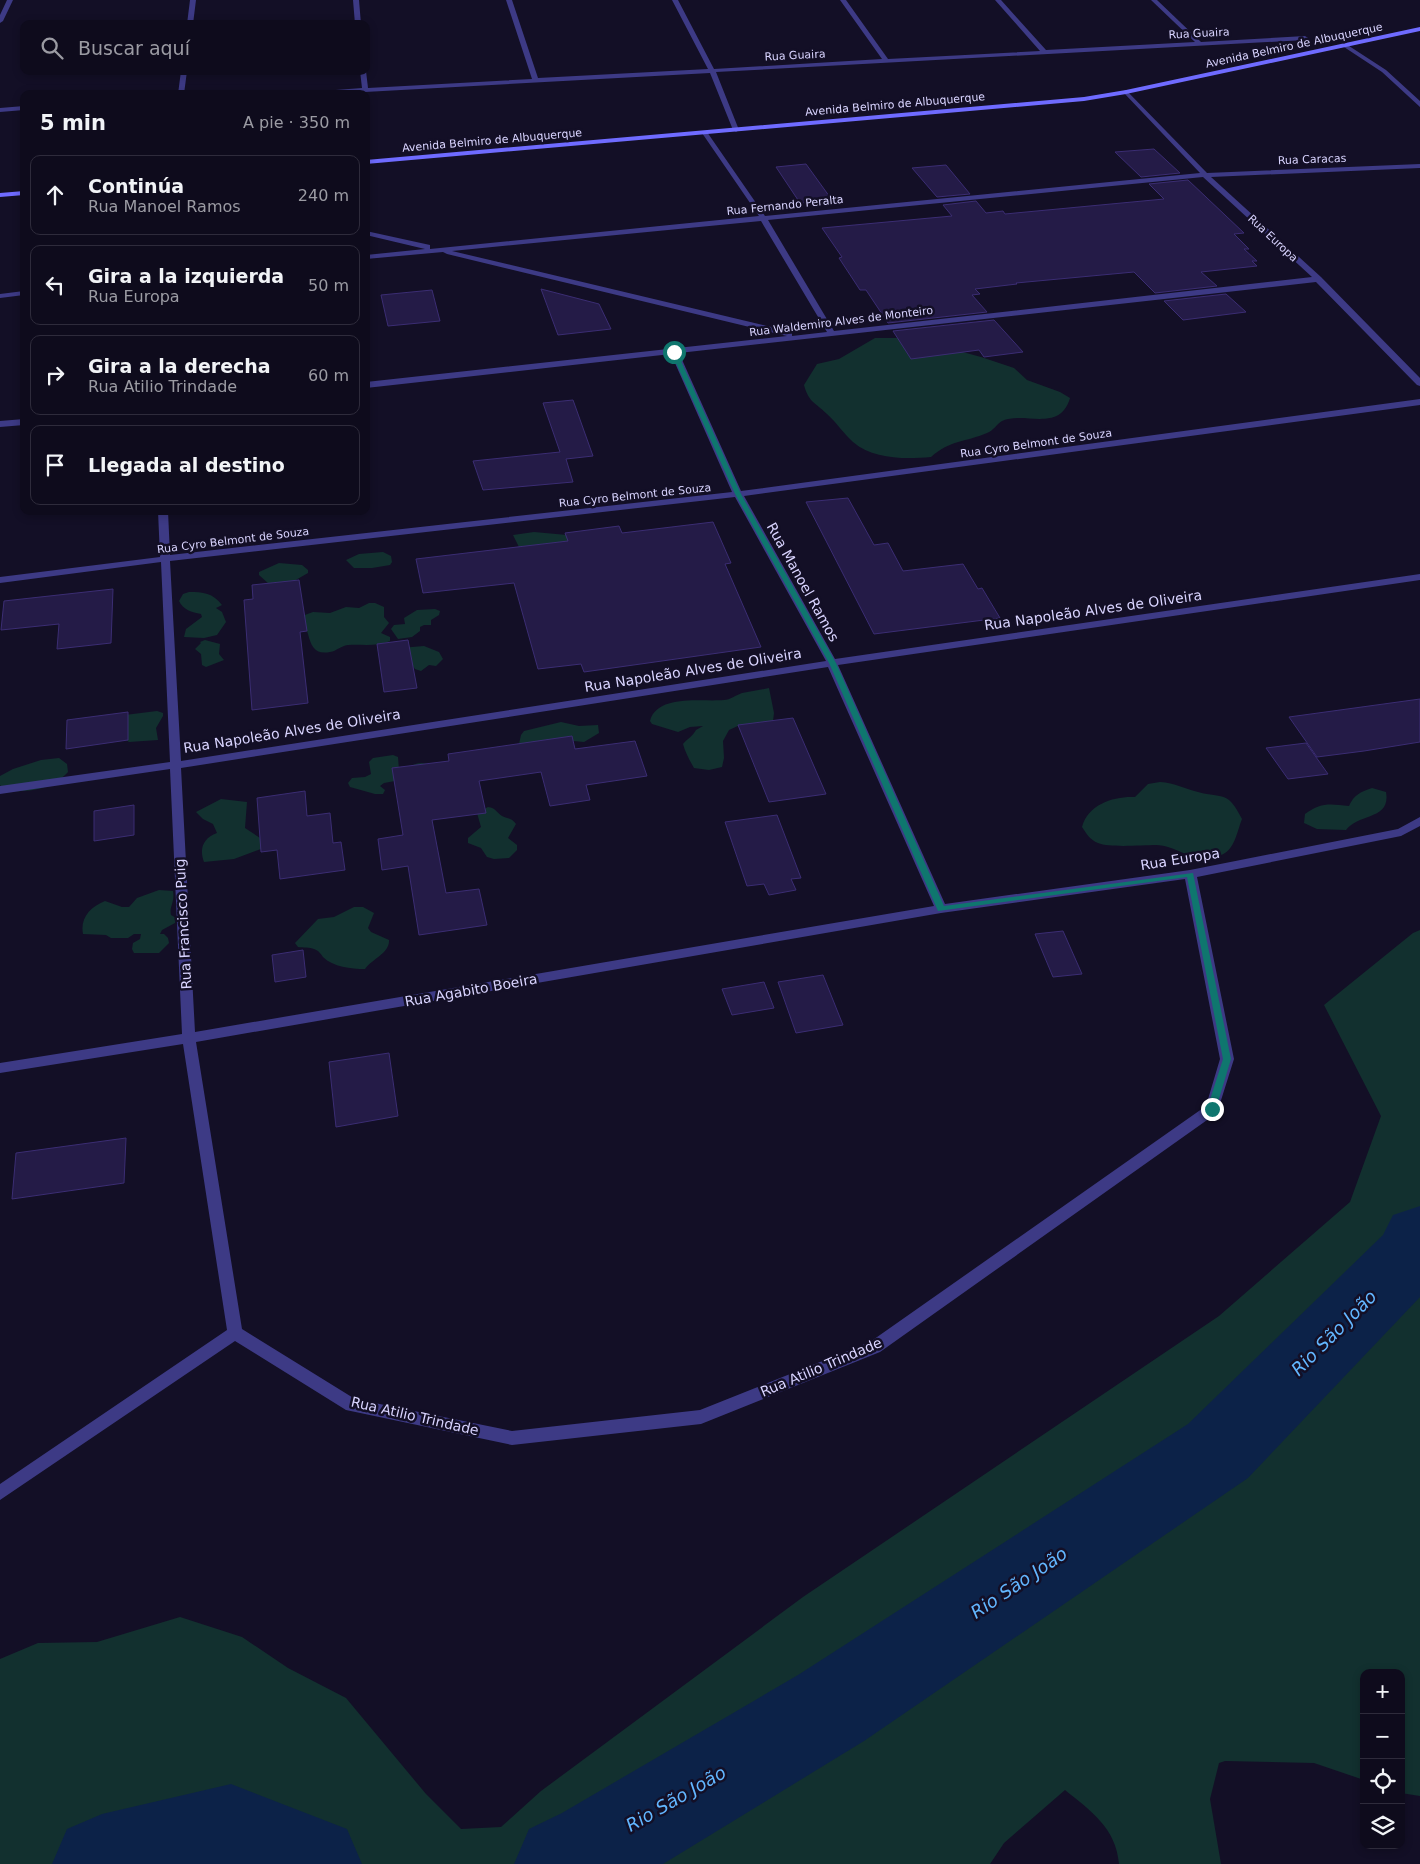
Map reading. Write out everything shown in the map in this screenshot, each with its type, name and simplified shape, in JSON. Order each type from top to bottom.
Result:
[{"type":"main road","name":"Avenida Belmiro de Albuquerque","points":[[370,162],[1084,99],[1126,92],[1420,29]]},
{"type":"main road","points":[[0,195],[20,193]]},
{"type":"street","points":[[0,21],[10,0]]},
{"type":"street","points":[[190,20],[193,0]]},
{"type":"street","points":[[356,0],[358,20]]},
{"type":"street","points":[[509,0],[535,79]]},
{"type":"street","points":[[675,0],[712,70],[736,130]]},
{"type":"street","points":[[843,0],[886,60]]},
{"type":"street","points":[[998,0],[1044,52]]},
{"type":"street","points":[[1154,0],[1199,43]]},
{"type":"street","name":"Rua Guaira","points":[[364,90],[535,79],[1305,38]]},
{"type":"street","points":[[1346,46],[1384,71],[1420,105]]},
{"type":"street","points":[[182,90],[183,75]]},
{"type":"street","points":[[363,75],[364,90]]},
{"type":"street","name":"Rua Europa","points":[[1126,92],[1205,175],[1318,279],[1420,383]]},
{"type":"street","points":[[0,110],[20,108]]},
{"type":"street","points":[[704,133],[764,219],[831,332]]},
{"type":"street","name":"Rua Caracas","points":[[1205,175],[1420,166]]},
{"type":"street","name":"Rua Fernando Peralta","points":[[370,257],[1205,175]]},
{"type":"street","points":[[370,234],[797,336]]},
{"type":"street","name":"Rua Waldemiro Alves de Monteiro","points":[[370,385],[1318,279]]},
{"type":"street","points":[[0,296],[20,294]]},
{"type":"street","name":"Rua Manoel Ramos","points":[[674,352],[738,494],[832,663],[941,909]]},
{"type":"street","name":"Rua Cyro Belmont de Souza","points":[[0,580],[165,559],[738,494],[1420,402]]},
{"type":"street","points":[[0,424],[20,422]]},
{"type":"street","name":"Rua Francisco Puig","points":[[164,515],[189,1038],[235,1333]]},
{"type":"street","name":"Rua Napoleão Alves de Oliveira","points":[[0,790],[176,765],[832,663],[1420,577]]},
{"type":"street","name":"Rua Europa","points":[[941,909],[1190,874],[1401,832],[1420,821]]},
{"type":"street","name":"Rua Atilio Trindade","points":[[235,1333],[352,1405],[512,1438],[700,1417],[874,1347],[1212,1109],[1227,1059],[1190,874]]},
{"type":"street","name":"Rua Agabito Boeira","points":[[0,1068],[189,1038],[941,909]]},
{"type":"street","points":[[0,1492],[235,1333]]},
{"type":"green space","points":[[875,338],[911,338],[981,357],[1014,368],[1027,380],[1060,392],[1070,398],[1065,409],[1058,415],[1050,418],[1021,418],[1002,421],[989,432],[945,447],[931,457],[901,458],[880,455],[861,448],[853,442],[831,417],[813,402],[804,385],[817,364],[839,359]]},
{"type":"green space","points":[[534,532],[567,535],[570,541],[519,547],[513,535]]},
{"type":"green space","points":[[383,552],[391,556],[392,562],[390,565],[354,568],[346,560],[359,554]]},
{"type":"green space","points":[[279,563],[302,565],[308,570],[308,573],[294,581],[269,584],[259,575],[259,572]]},
{"type":"green space","points":[[189,592],[207,594],[215,598],[222,605],[216,608],[222,612],[226,622],[217,635],[204,638],[184,637],[186,629],[202,617],[201,614],[185,609],[179,601],[183,594]]},
{"type":"green space","points":[[369,603],[375,603],[384,607],[384,617],[389,623],[381,633],[390,637],[390,641],[374,645],[348,645],[325,653],[314,649],[302,616],[313,612],[330,613],[346,607],[359,608]]},
{"type":"green space","points":[[435,609],[440,611],[439,615],[431,620],[431,625],[420,627],[420,631],[412,637],[398,639],[391,629],[394,625],[405,624],[404,618],[417,610]]},
{"type":"green space","points":[[205,640],[220,644],[219,654],[224,660],[206,667],[202,665],[201,654],[195,649],[200,642]]},
{"type":"green space","points":[[424,646],[439,652],[443,659],[436,666],[429,665],[421,671],[415,669],[405,656],[381,653],[377,650]]},
{"type":"green space","points":[[769,688],[774,713],[773,721],[740,725],[729,730],[723,741],[724,758],[722,767],[709,770],[694,768],[686,753],[683,744],[696,730],[703,726],[690,727],[678,732],[652,724],[650,721],[654,712],[671,703],[693,700],[726,700],[742,693]]},
{"type":"green space","points":[[157,711],[163,713],[156,728],[158,740],[129,742],[121,736],[125,715]]},
{"type":"green space","points":[[561,722],[579,726],[598,725],[599,733],[584,742],[563,740],[523,747],[519,744],[524,731]]},
{"type":"green space","points":[[393,755],[398,757],[399,770],[419,763],[427,764],[406,779],[384,783],[380,786],[385,790],[383,794],[375,794],[350,787],[348,783],[352,778],[365,777],[371,774],[369,762],[373,758]]},
{"type":"green space","points":[[59,758],[67,764],[68,772],[55,783],[40,789],[23,791],[6,791],[0,785],[0,776],[13,769],[41,760]]},
{"type":"green space","points":[[1160,782],[1224,797],[1232,804],[1242,819],[1234,842],[1225,853],[1215,858],[1206,859],[1190,856],[1165,846],[1103,845],[1088,836],[1082,827],[1085,819],[1096,807],[1111,800],[1135,797],[1148,784]]},
{"type":"green space","points":[[1372,788],[1386,792],[1384,807],[1379,812],[1358,821],[1346,830],[1317,829],[1304,823],[1305,814],[1316,807],[1331,804],[1349,806],[1358,794]]},
{"type":"green space","points":[[221,799],[247,802],[245,828],[263,840],[261,849],[234,859],[204,862],[203,844],[208,838],[217,833],[213,824],[203,819],[196,812]]},
{"type":"green space","points":[[488,807],[516,824],[508,838],[517,845],[517,850],[509,858],[494,859],[487,857],[481,848],[468,843],[468,838],[481,827],[477,813]]},
{"type":"green space","points":[[159,890],[173,891],[171,915],[176,918],[175,923],[162,930],[160,934],[164,934],[168,938],[169,943],[159,953],[134,953],[132,949],[133,943],[140,939],[141,934],[134,934],[128,938],[111,938],[106,935],[83,934],[83,923],[87,914],[100,903],[105,901],[122,907],[129,907],[137,898]]},
{"type":"green space","points":[[354,907],[363,907],[374,913],[368,928],[371,932],[389,940],[387,949],[365,969],[337,965],[327,960],[316,950],[298,947],[295,943],[318,919],[334,917]]},
{"type":"green space","points":[[1420,930],[1420,1796],[1405,1794],[1405,1669],[1360,1669],[1360,1779],[1314,1763],[1225,1761],[1219,1763],[1210,1799],[1221,1864],[1119,1864],[1113,1840],[1101,1821],[1065,1790],[1004,1843],[990,1864],[0,1864],[0,1659],[38,1643],[97,1642],[180,1617],[242,1637],[288,1668],[346,1698],[426,1794],[461,1829],[501,1827],[541,1791],[803,1597],[1219,1316],[1350,1202],[1381,1116],[1324,1005],[1413,933]]},
{"type":"building","points":[[1154,149],[1180,173],[1141,177],[1115,152]]},
{"type":"building","points":[[806,164],[832,200],[800,203],[776,167]]},
{"type":"building","points":[[946,165],[970,194],[937,197],[912,168]]},
{"type":"building","points":[[1188,180],[1244,233],[1234,234],[1249,249],[1244,249],[1257,261],[1252,261],[1257,266],[1201,272],[1217,286],[1155,293],[1134,272],[1016,283],[975,289],[980,294],[972,295],[987,312],[888,323],[866,290],[860,290],[839,258],[842,257],[822,228],[952,216],[943,205],[976,201],[986,213],[1003,211],[1005,214],[1164,199],[1149,184]]},
{"type":"building","points":[[541,289],[599,304],[611,329],[558,335]]},
{"type":"building","points":[[432,290],[440,321],[388,326],[381,295]]},
{"type":"building","points":[[1226,294],[1246,312],[1183,320],[1164,301]]},
{"type":"building","points":[[994,320],[1023,352],[984,357],[979,350],[911,359],[893,331]]},
{"type":"building","points":[[573,400],[593,456],[566,459],[573,482],[483,490],[473,461],[560,452],[543,403]]},
{"type":"building","points":[[848,498],[874,545],[888,543],[903,571],[963,564],[978,589],[982,588],[1000,618],[874,634],[806,502]]},
{"type":"building","points":[[713,522],[731,563],[725,564],[761,647],[584,672],[581,664],[538,669],[514,583],[423,593],[416,559],[568,541],[565,533],[619,526],[622,533]]},
{"type":"building","points":[[299,580],[307,631],[300,632],[308,703],[252,710],[244,600],[253,599],[252,585]]},
{"type":"building","points":[[113,589],[111,643],[57,649],[59,624],[1,630],[4,601]]},
{"type":"building","points":[[408,640],[417,688],[384,692],[377,644]]},
{"type":"building","points":[[1420,699],[1420,742],[1364,751],[1317,757],[1289,717]]},
{"type":"building","points":[[128,712],[128,740],[66,749],[67,720]]},
{"type":"building","points":[[793,718],[826,794],[769,802],[738,725]]},
{"type":"building","points":[[572,736],[575,749],[635,741],[647,776],[586,785],[590,800],[550,806],[541,772],[479,781],[486,813],[432,820],[446,893],[479,889],[487,925],[419,935],[408,866],[382,870],[378,839],[403,835],[392,768],[449,761],[448,754]]},
{"type":"building","points":[[1306,743],[1328,774],[1288,779],[1266,748]]},
{"type":"building","points":[[305,791],[307,816],[330,813],[333,843],[341,842],[345,870],[280,879],[277,850],[261,852],[257,798]]},
{"type":"building","points":[[134,805],[134,835],[94,841],[94,811]]},
{"type":"building","points":[[777,815],[801,878],[791,879],[796,890],[769,895],[764,884],[747,886],[725,822]]},
{"type":"building","points":[[1063,931],[1082,974],[1053,977],[1035,934]]},
{"type":"building","points":[[303,950],[306,977],[275,982],[272,955]]},
{"type":"building","points":[[823,975],[843,1025],[796,1033],[778,982]]},
{"type":"building","points":[[764,982],[774,1008],[732,1015],[722,989]]},
{"type":"building","points":[[389,1053],[398,1116],[336,1127],[329,1062]]},
{"type":"building","points":[[126,1138],[124,1183],[12,1199],[16,1153]]},
{"type":"waterway","name":"Rio São João","points":[[564,1864],[597,1848],[831,1708],[1218,1451],[1413,1254],[1420,1237]]},
{"type":"waterway","name":"Rio São João","points":[[102,1864],[231,1833],[312,1864]]},
{"type":"route","points":[[674,352],[738,494],[832,663],[941,909],[1190,874],[1227,1059],[1212,1109]]}]
